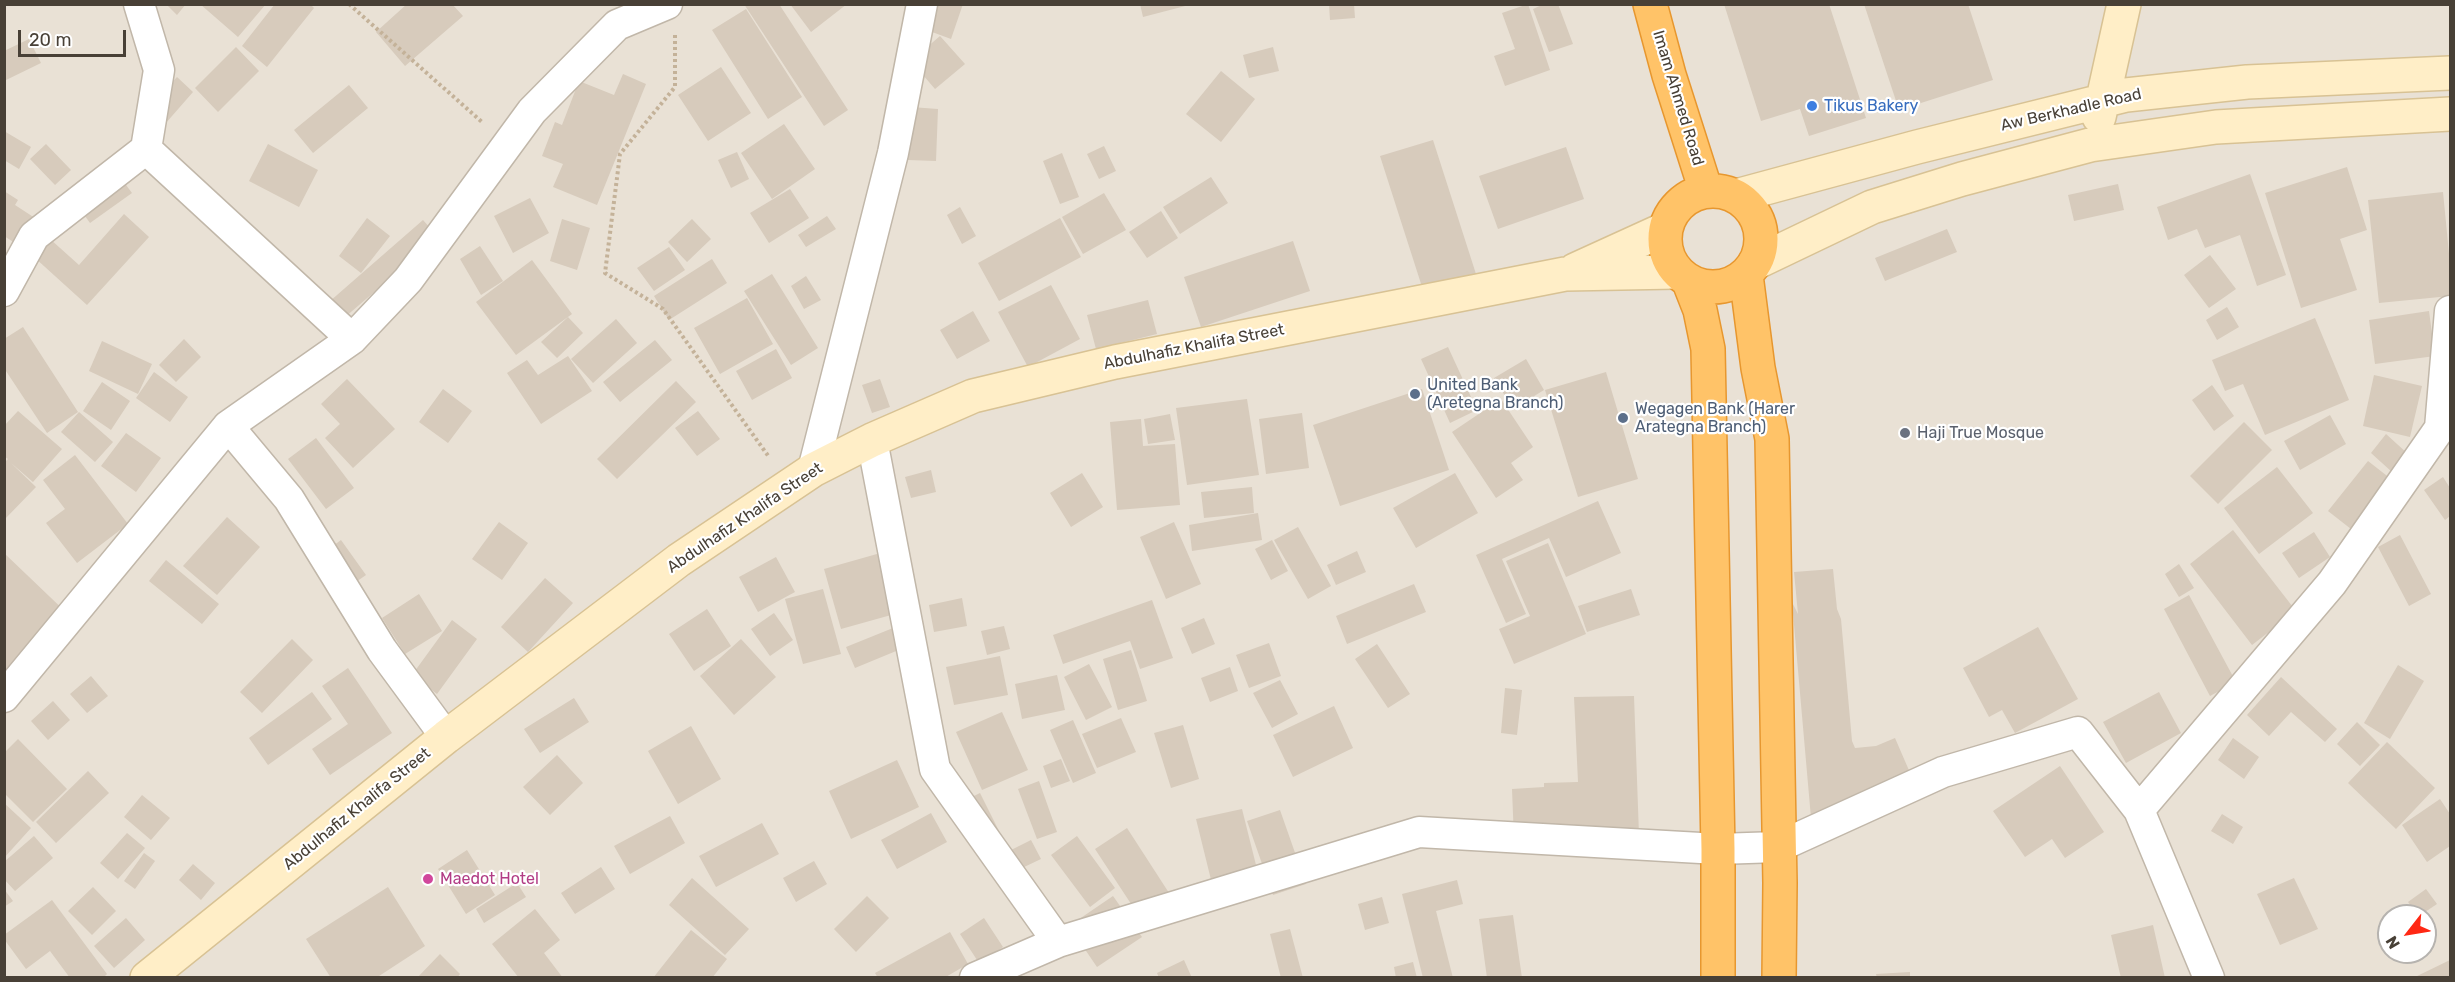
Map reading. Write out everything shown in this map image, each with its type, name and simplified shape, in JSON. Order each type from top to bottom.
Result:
[{"type":"highway","name":"Imam Ahmed Road","points":[[1650,4],[1669,75],[1721,193]]},
{"type":"highway","points":[[1683,277],[1703,287],[1719,288],[1733,283],[1750,269],[1760,249],[1759,226],[1749,206],[1721,193],[1692,194],[1679,203],[1670,215],[1665,229],[1668,259],[1683,277],[1700,310],[1708,349],[1718,849],[1718,978]]},
{"type":"highway","points":[[1750,269],[1758,368],[1772,439],[1779,978]]},
{"type":"main road","points":[[2090,146],[2105,100],[2124,4]]},
{"type":"main road","name":"Aw Berkhadle Road","points":[[1721,193],[2126,95],[2247,82],[2451,73]]},
{"type":"main road","points":[[1750,269],[1872,207],[1962,179],[2090,146],[2216,127],[2451,114]]},
{"type":"main road","points":[[1565,274],[1665,229]]},
{"type":"main road","name":"Abdulhafiz Khalifa Street","points":[[147,978],[446,737],[679,560],[802,478],[872,440],[973,396],[1115,362],[1565,274]]},
{"type":"main road","points":[[1565,274],[1683,277]]},
{"type":"street","points":[[4,291],[34,236],[146,149],[159,70],[139,4]]},
{"type":"street","points":[[802,478],[893,153],[922,4]]},
{"type":"street","points":[[4,697],[228,426],[352,339],[408,280],[532,111],[617,25],[671,16]]},
{"type":"street","points":[[146,149],[352,339]]},
{"type":"street","points":[[2139,810],[2332,582],[2440,428],[2451,311]]},
{"type":"street","points":[[228,426],[289,499],[382,650],[446,737]]},
{"type":"street","points":[[872,440],[935,770],[1058,942]]},
{"type":"street","points":[[975,978],[1058,942],[1419,832],[1718,849],[1778,848],[1943,772],[2078,732],[2139,810],[2209,978]]},
{"type":"path","points":[[349,4],[507,144]]},
{"type":"path","points":[[671,16],[675,87],[620,154],[605,273],[663,309],[802,478]]},
{"type":"shaded area","points":[[5,5],[2450,5],[2450,977],[5,978]]},
{"type":"building","points":[[166,4],[186,4],[177,15]]},
{"type":"building","points":[[200,4],[266,4],[238,37]]},
{"type":"building","points":[[275,4],[310,4],[314,8],[267,67],[242,46]]},
{"type":"building","points":[[407,4],[452,4],[463,16],[405,66],[376,32]]},
{"type":"building","points":[[744,4],[779,4],[848,110],[824,126]]},
{"type":"building","points":[[790,4],[847,4],[811,32]]},
{"type":"building","points":[[933,4],[963,4],[951,39],[924,29]]},
{"type":"building","points":[[1140,4],[1188,4],[1189,5],[1143,17]]},
{"type":"building","points":[[1329,4],[1354,4],[1355,18],[1330,20]]},
{"type":"building","points":[[1528,4],[1550,70],[1505,86],[1494,56],[1515,49],[1502,13]]},
{"type":"building","points":[[1544,4],[1558,4],[1573,44],[1549,52],[1533,9]]},
{"type":"building","points":[[1724,4],[1829,4],[1866,118],[1809,136],[1800,109],[1761,121]]},
{"type":"building","points":[[1864,4],[1968,4],[1993,80],[1899,110]]},
{"type":"building","points":[[746,9],[802,97],[768,119],[712,30]]},
{"type":"building","points":[[940,36],[965,64],[935,89],[911,61]]},
{"type":"building","points":[[29,39],[41,63],[4,81],[4,51]]},
{"type":"building","points":[[236,47],[259,71],[218,112],[195,88]]},
{"type":"building","points":[[1273,47],[1279,71],[1249,78],[1243,55]]},
{"type":"building","points":[[721,67],[751,113],[708,141],[678,95]]},
{"type":"building","points":[[1221,71],[1255,99],[1221,142],[1186,114]]},
{"type":"building","points":[[623,74],[646,84],[597,205],[553,187],[563,164],[542,156],[555,122],[562,125],[579,81],[614,95]]},
{"type":"building","points":[[177,77],[193,92],[165,124],[148,109]]},
{"type":"building","points":[[349,85],[368,108],[313,153],[294,130]]},
{"type":"building","points":[[911,107],[938,109],[936,161],[908,160]]},
{"type":"building","points":[[784,124],[815,169],[772,199],[741,153]]},
{"type":"building","points":[[4,131],[31,147],[19,169],[4,160]]},
{"type":"building","points":[[1433,140],[1476,274],[1423,290],[1380,156]]},
{"type":"building","points":[[46,144],[71,170],[55,185],[30,159]]},
{"type":"building","points":[[268,144],[318,170],[299,207],[249,181]]},
{"type":"building","points":[[1104,146],[1116,171],[1099,179],[1087,154]]},
{"type":"building","points":[[1566,147],[1584,199],[1498,229],[1479,176]]},
{"type":"building","points":[[737,152],[749,179],[731,188],[718,160]]},
{"type":"building","points":[[1062,153],[1079,197],[1060,204],[1043,161]]},
{"type":"building","points":[[2347,167],[2367,230],[2340,239],[2357,290],[2301,308],[2265,193]]},
{"type":"building","points":[[117,173],[132,193],[90,223],[75,202]]},
{"type":"building","points":[[2250,174],[2286,275],[2257,286],[2240,235],[2205,248],[2197,229],[2168,240],[2157,207]]},
{"type":"building","points":[[1211,177],[1228,203],[1180,234],[1163,207]]},
{"type":"building","points":[[2118,184],[2124,210],[2074,221],[2068,195]]},
{"type":"building","points":[[790,189],[809,218],[769,243],[750,213]]},
{"type":"building","points":[[4,191],[18,200],[15,205],[41,222],[23,248],[4,236]]},
{"type":"building","points":[[2443,192],[2450,264],[2450,296],[2379,303],[2368,200]]},
{"type":"building","points":[[1104,193],[1126,230],[1083,254],[1062,217]]},
{"type":"building","points":[[530,198],[549,233],[513,253],[494,216]]},
{"type":"building","points":[[960,207],[976,236],[962,244],[947,215]]},
{"type":"building","points":[[1161,211],[1178,238],[1147,258],[1129,232]]},
{"type":"building","points":[[124,214],[149,237],[87,305],[34,257],[50,239],[79,265]]},
{"type":"building","points":[[827,216],[836,229],[806,247],[798,235]]},
{"type":"building","points":[[367,218],[390,236],[361,273],[339,256]]},
{"type":"building","points":[[1060,218],[1081,257],[999,301],[978,263]]},
{"type":"building","points":[[562,219],[590,228],[577,270],[550,261]]},
{"type":"building","points":[[692,219],[711,239],[687,262],[668,242]]},
{"type":"building","points":[[423,220],[438,237],[344,318],[329,302]]},
{"type":"building","points":[[1947,229],[1957,252],[1885,281],[1875,258]]},
{"type":"building","points":[[1293,241],[1310,291],[1201,327],[1184,277]]},
{"type":"building","points":[[480,246],[503,281],[481,295],[460,259]]},
{"type":"building","points":[[669,247],[685,270],[654,291],[637,268]]},
{"type":"building","points":[[2210,255],[2236,289],[2209,308],[2184,275]]},
{"type":"building","points":[[712,259],[727,283],[669,320],[654,296]]},
{"type":"building","points":[[532,260],[572,314],[516,355],[476,302]]},
{"type":"building","points":[[772,274],[818,348],[791,365],[744,291]]},
{"type":"building","points":[[806,276],[821,300],[804,309],[791,286]]},
{"type":"building","points":[[1051,285],[1080,339],[1028,367],[998,312]]},
{"type":"building","points":[[747,298],[773,344],[720,374],[694,328]]},
{"type":"building","points":[[1148,300],[1157,334],[1096,349],[1087,315]]},
{"type":"building","points":[[2227,307],[2239,327],[2217,340],[2206,320]]},
{"type":"building","points":[[973,311],[990,341],[957,359],[940,330]]},
{"type":"building","points":[[2429,311],[2435,356],[2375,364],[2369,320]]},
{"type":"building","points":[[568,317],[583,333],[557,358],[541,342]]},
{"type":"building","points":[[2315,318],[2349,400],[2265,435],[2243,384],[2225,391],[2212,360]]},
{"type":"building","points":[[616,319],[637,343],[593,383],[571,359]]},
{"type":"building","points":[[23,327],[78,412],[47,433],[4,368],[4,339]]},
{"type":"building","points":[[184,339],[201,357],[176,382],[159,365]]},
{"type":"building","points":[[655,340],[672,360],[620,402],[603,382]]},
{"type":"building","points":[[102,341],[152,364],[138,394],[89,371]]},
{"type":"building","points":[[1448,347],[1477,410],[1450,423],[1421,359]]},
{"type":"building","points":[[776,349],[792,378],[752,400],[736,371]]},
{"type":"building","points":[[568,356],[592,391],[541,424],[507,373],[527,360],[538,375]]},
{"type":"building","points":[[1526,359],[1544,390],[1513,409],[1494,378]]},
{"type":"building","points":[[154,372],[188,397],[170,422],[136,398]]},
{"type":"building","points":[[1606,372],[1638,479],[1578,497],[1545,390]]},
{"type":"building","points":[[2374,375],[2422,386],[2410,437],[2363,426]]},
{"type":"building","points":[[347,379],[395,429],[353,468],[325,438],[340,424],[321,404]]},
{"type":"building","points":[[880,379],[890,407],[872,413],[862,385]]},
{"type":"building","points":[[676,381],[696,402],[617,479],[597,459]]},
{"type":"building","points":[[102,382],[130,401],[111,430],[83,411]]},
{"type":"building","points":[[2212,385],[2234,416],[2214,431],[2192,400]]},
{"type":"building","points":[[443,389],[472,411],[448,443],[419,422]]},
{"type":"building","points":[[1422,389],[1449,470],[1340,506],[1313,425]]},
{"type":"building","points":[[1247,399],[1259,475],[1187,485],[1176,408]]},
{"type":"building","points":[[1501,399],[1533,447],[1511,463],[1523,480],[1496,498],[1452,432]]},
{"type":"building","points":[[18,411],[62,449],[33,482],[11,463],[36,487],[4,520],[4,463],[8,459],[4,456],[4,426]]},
{"type":"building","points":[[698,411],[720,439],[697,456],[675,428]]},
{"type":"building","points":[[79,412],[113,442],[95,462],[61,432]]},
{"type":"building","points":[[1302,413],[1309,468],[1266,474],[1259,419]]},
{"type":"building","points":[[1170,414],[1175,440],[1148,444],[1144,419]]},
{"type":"building","points":[[2330,415],[2346,444],[2300,470],[2284,441]]},
{"type":"building","points":[[1141,419],[1143,446],[1175,444],[1180,505],[1117,510],[1110,422]]},
{"type":"building","points":[[2244,422],[2272,450],[2218,504],[2190,476]]},
{"type":"building","points":[[126,433],[161,458],[136,492],[101,466]]},
{"type":"building","points":[[2386,434],[2408,454],[2392,472],[2371,453]]},
{"type":"building","points":[[316,438],[354,488],[326,509],[288,459]]},
{"type":"building","points":[[75,455],[128,524],[77,563],[46,523],[65,509],[43,480]]},
{"type":"building","points":[[2368,461],[2391,479],[2351,529],[2328,511]]},
{"type":"building","points":[[2277,467],[2313,513],[2259,554],[2224,508]]},
{"type":"building","points":[[931,470],[936,492],[911,498],[905,477]]},
{"type":"building","points":[[1082,473],[1103,507],[1071,527],[1050,493]]},
{"type":"building","points":[[1455,473],[1478,513],[1416,548],[1393,508]]},
{"type":"building","points":[[2443,477],[2450,488],[2450,516],[2445,520],[2424,490]]},
{"type":"building","points":[[1252,487],[1254,513],[1204,518],[1201,492]]},
{"type":"building","points":[[1598,501],[1621,553],[1566,577],[1549,538],[1502,559],[1526,614],[1506,623],[1476,555]]},
{"type":"building","points":[[1258,513],[1262,540],[1192,551],[1189,525]]},
{"type":"building","points":[[227,517],[260,547],[217,595],[183,566]]},
{"type":"building","points":[[499,522],[528,543],[502,580],[472,559]]},
{"type":"building","points":[[1174,522],[1201,584],[1166,599],[1140,537]]},
{"type":"building","points":[[1298,527],[1331,586],[1308,599],[1274,540]]},
{"type":"building","points":[[2233,530],[2296,611],[2252,645],[2190,564]]},
{"type":"building","points":[[2314,532],[2330,557],[2299,578],[2282,553]]},
{"type":"building","points":[[2400,535],[2431,594],[2409,606],[2378,547]]},
{"type":"building","points":[[341,540],[366,575],[343,591],[318,557]]},
{"type":"building","points":[[1272,540],[1288,571],[1271,580],[1255,549]]},
{"type":"building","points":[[1548,543],[1586,634],[1514,664],[1499,629],[1530,616],[1506,561]]},
{"type":"building","points":[[891,550],[909,610],[841,629],[824,569]]},
{"type":"building","points":[[1357,551],[1366,572],[1336,585],[1327,565]]},
{"type":"building","points":[[4,553],[72,618],[4,689]]},
{"type":"building","points":[[776,557],[795,592],[758,612],[739,577]]},
{"type":"building","points":[[166,560],[219,604],[202,624],[149,581]]},
{"type":"building","points":[[2179,564],[2194,588],[2179,597],[2165,574]]},
{"type":"building","points":[[1833,569],[1837,609],[1841,619],[1852,741],[1855,748],[1876,746],[1895,738],[1911,775],[1811,818],[1792,602],[1798,614],[1794,572]]},
{"type":"building","points":[[545,578],[573,603],[528,652],[501,627]]},
{"type":"building","points":[[1414,584],[1426,612],[1347,644],[1336,616]]},
{"type":"building","points":[[823,589],[841,654],[803,664],[785,599]]},
{"type":"building","points":[[1631,589],[1640,615],[1587,632],[1578,606]]},
{"type":"building","points":[[419,594],[442,631],[405,654],[382,618]]},
{"type":"building","points":[[2189,595],[2236,682],[2210,696],[2164,609]]},
{"type":"building","points":[[962,598],[967,626],[934,632],[929,605]]},
{"type":"building","points":[[1152,600],[1173,658],[1140,669],[1130,641],[1063,664],[1053,635]]},
{"type":"building","points":[[707,609],[731,646],[694,671],[669,634]]},
{"type":"building","points":[[774,613],[793,640],[770,656],[751,629]]},
{"type":"building","points":[[1204,618],[1215,644],[1192,654],[1181,628]]},
{"type":"building","points":[[452,620],[477,639],[437,694],[412,675]]},
{"type":"building","points":[[1004,626],[1010,649],[987,655],[981,631]]},
{"type":"building","points":[[2038,627],[2078,699],[2015,733],[2002,710],[1989,717],[1963,668]]},
{"type":"building","points":[[893,628],[901,649],[855,668],[846,647]]},
{"type":"building","points":[[292,639],[313,660],[262,713],[240,692]]},
{"type":"building","points":[[741,639],[776,677],[734,715],[700,676]]},
{"type":"building","points":[[1269,643],[1281,676],[1249,688],[1236,655]]},
{"type":"building","points":[[1377,644],[1410,694],[1388,708],[1355,659]]},
{"type":"building","points":[[1131,650],[1147,701],[1118,710],[1103,659]]},
{"type":"building","points":[[1000,656],[1008,695],[954,705],[946,667]]},
{"type":"building","points":[[1089,664],[1112,707],[1086,720],[1064,677]]},
{"type":"building","points":[[2398,665],[2424,681],[2390,739],[2364,723]]},
{"type":"building","points":[[1230,667],[1238,691],[1210,702],[1201,678]]},
{"type":"building","points":[[348,668],[392,733],[330,775],[312,749],[348,724],[322,686]]},
{"type":"building","points":[[1057,675],[1065,710],[1022,719],[1015,684]]},
{"type":"building","points":[[91,676],[108,696],[87,713],[70,694]]},
{"type":"building","points":[[2281,677],[2337,729],[2325,742],[2291,712],[2269,736],[2247,715]]},
{"type":"building","points":[[1280,680],[1298,714],[1272,728],[1253,693]]},
{"type":"building","points":[[1505,688],[1522,690],[1517,735],[1501,733]]},
{"type":"building","points":[[312,692],[332,719],[268,765],[249,738]]},
{"type":"building","points":[[2159,692],[2181,733],[2126,763],[2103,722]]},
{"type":"building","points":[[1634,696],[1639,835],[1514,840],[1512,789],[1544,787],[1544,783],[1578,782],[1574,697]]},
{"type":"building","points":[[574,698],[589,722],[540,753],[524,729]]},
{"type":"building","points":[[53,701],[70,720],[48,740],[31,721]]},
{"type":"building","points":[[1334,706],[1353,748],[1293,777],[1273,735]]},
{"type":"building","points":[[1002,712],[1028,770],[982,790],[956,732]]},
{"type":"building","points":[[1121,718],[1136,752],[1097,768],[1082,734]]},
{"type":"building","points":[[1073,720],[1096,773],[1073,783],[1050,730]]},
{"type":"building","points":[[2357,722],[2380,745],[2360,766],[2337,744]]},
{"type":"building","points":[[1183,725],[1199,779],[1171,788],[1154,733]]},
{"type":"building","points":[[691,726],[721,779],[678,804],[648,751]]},
{"type":"building","points":[[2233,738],[2259,757],[2244,779],[2218,760]]},
{"type":"building","points":[[18,739],[67,789],[33,822],[4,793],[4,753]]},
{"type":"building","points":[[2387,742],[2435,788],[2396,829],[2348,783]]},
{"type":"building","points":[[557,755],[583,783],[550,815],[523,787]]},
{"type":"building","points":[[1061,759],[1070,781],[1051,788],[1043,766]]},
{"type":"building","points":[[897,760],[919,807],[851,839],[829,791]]},
{"type":"building","points":[[2060,766],[2104,832],[2065,858],[2052,839],[2025,857],[1993,811]]},
{"type":"building","points":[[88,771],[109,793],[56,843],[36,822]]},
{"type":"building","points":[[1039,781],[1057,832],[1037,839],[1018,789]]},
{"type":"building","points":[[980,793],[1009,851],[1031,840],[1041,859],[1001,878],[964,801]]},
{"type":"building","points":[[142,795],[170,818],[151,840],[124,817]]},
{"type":"building","points":[[2440,799],[2450,814],[2450,846],[2427,862],[2402,825]]},
{"type":"building","points":[[4,803],[31,828],[4,858]]},
{"type":"building","points":[[1242,809],[1262,889],[1216,900],[1196,819]]},
{"type":"building","points":[[1280,810],[1306,884],[1273,895],[1247,821]]},
{"type":"building","points":[[931,813],[947,842],[897,869],[881,840]]},
{"type":"building","points":[[2222,814],[2243,827],[2233,844],[2211,831]]},
{"type":"building","points":[[670,816],[685,843],[630,874],[614,846]]},
{"type":"building","points":[[762,823],[779,854],[716,887],[699,856]]},
{"type":"building","points":[[1127,828],[1171,896],[1139,916],[1095,849]]},
{"type":"building","points":[[127,833],[145,848],[118,879],[100,863]]},
{"type":"building","points":[[34,836],[53,858],[15,891],[4,879],[4,862]]},
{"type":"building","points":[[1077,836],[1115,888],[1090,907],[1051,855]]},
{"type":"building","points":[[467,850],[495,895],[466,914],[438,869]]},
{"type":"building","points":[[144,853],[155,861],[135,889],[124,881]]},
{"type":"building","points":[[814,861],[827,884],[796,902],[783,878]]},
{"type":"building","points":[[193,864],[215,883],[201,900],[179,880]]},
{"type":"building","points":[[601,867],[615,889],[575,914],[561,893]]},
{"type":"building","points":[[692,878],[749,929],[725,955],[669,905]]},
{"type":"building","points":[[2294,878],[2318,929],[2280,945],[2257,894]]},
{"type":"building","points":[[1457,880],[1463,904],[1436,911],[1453,978],[1423,978],[1402,894]]},
{"type":"building","points":[[517,883],[526,897],[484,923],[476,909]]},
{"type":"building","points":[[93,887],[116,911],[92,935],[68,911]]},
{"type":"building","points":[[388,887],[425,946],[376,978],[331,978],[306,939]]},
{"type":"building","points":[[4,889],[13,901],[4,907]]},
{"type":"building","points":[[2426,889],[2437,904],[2410,904],[2408,902]]},
{"type":"building","points":[[867,896],[889,918],[856,952],[834,929]]},
{"type":"building","points":[[1113,896],[1142,937],[1097,967],[1069,926]]},
{"type":"building","points":[[1382,897],[1389,923],[1365,930],[1358,904]]},
{"type":"building","points":[[52,900],[107,974],[103,978],[70,978],[50,951],[26,969],[4,939],[4,935]]},
{"type":"building","points":[[535,909],[560,940],[544,953],[563,978],[519,978],[492,944]]},
{"type":"building","points":[[1513,915],[1522,978],[1487,978],[1479,919]]},
{"type":"building","points":[[126,918],[145,940],[114,968],[94,946]]},
{"type":"building","points":[[984,918],[1003,947],[979,963],[960,934]]},
{"type":"building","points":[[2153,925],[2165,978],[2121,978],[2111,935]]},
{"type":"building","points":[[1290,929],[1303,978],[1281,978],[1270,934]]},
{"type":"building","points":[[691,930],[727,959],[712,978],[653,978]]},
{"type":"building","points":[[950,932],[968,964],[944,978],[878,978],[875,973]]},
{"type":"building","points":[[440,954],[460,974],[457,978],[417,978]]},
{"type":"building","points":[[1184,960],[1192,978],[1159,978],[1157,973]]},
{"type":"building","points":[[2450,960],[2450,978],[2413,978]]},
{"type":"building","points":[[1413,962],[1417,978],[1396,978],[1394,967]]},
{"type":"building","points":[[1910,972],[1910,978],[1877,978],[1876,974]]},
{"type":"place","name":"Tikus Bakery","points":[[1812,106]]},
{"type":"place","name":"United Bank (Aretegna Branch)","points":[[1415,394]]},
{"type":"place","name":"Wegagen Bank (Harer Arategna Branch)","points":[[1623,418]]},
{"type":"place","name":"Haji True Mosque","points":[[1905,433]]},
{"type":"place","name":"Maedot Hotel","points":[[428,879]]}]
